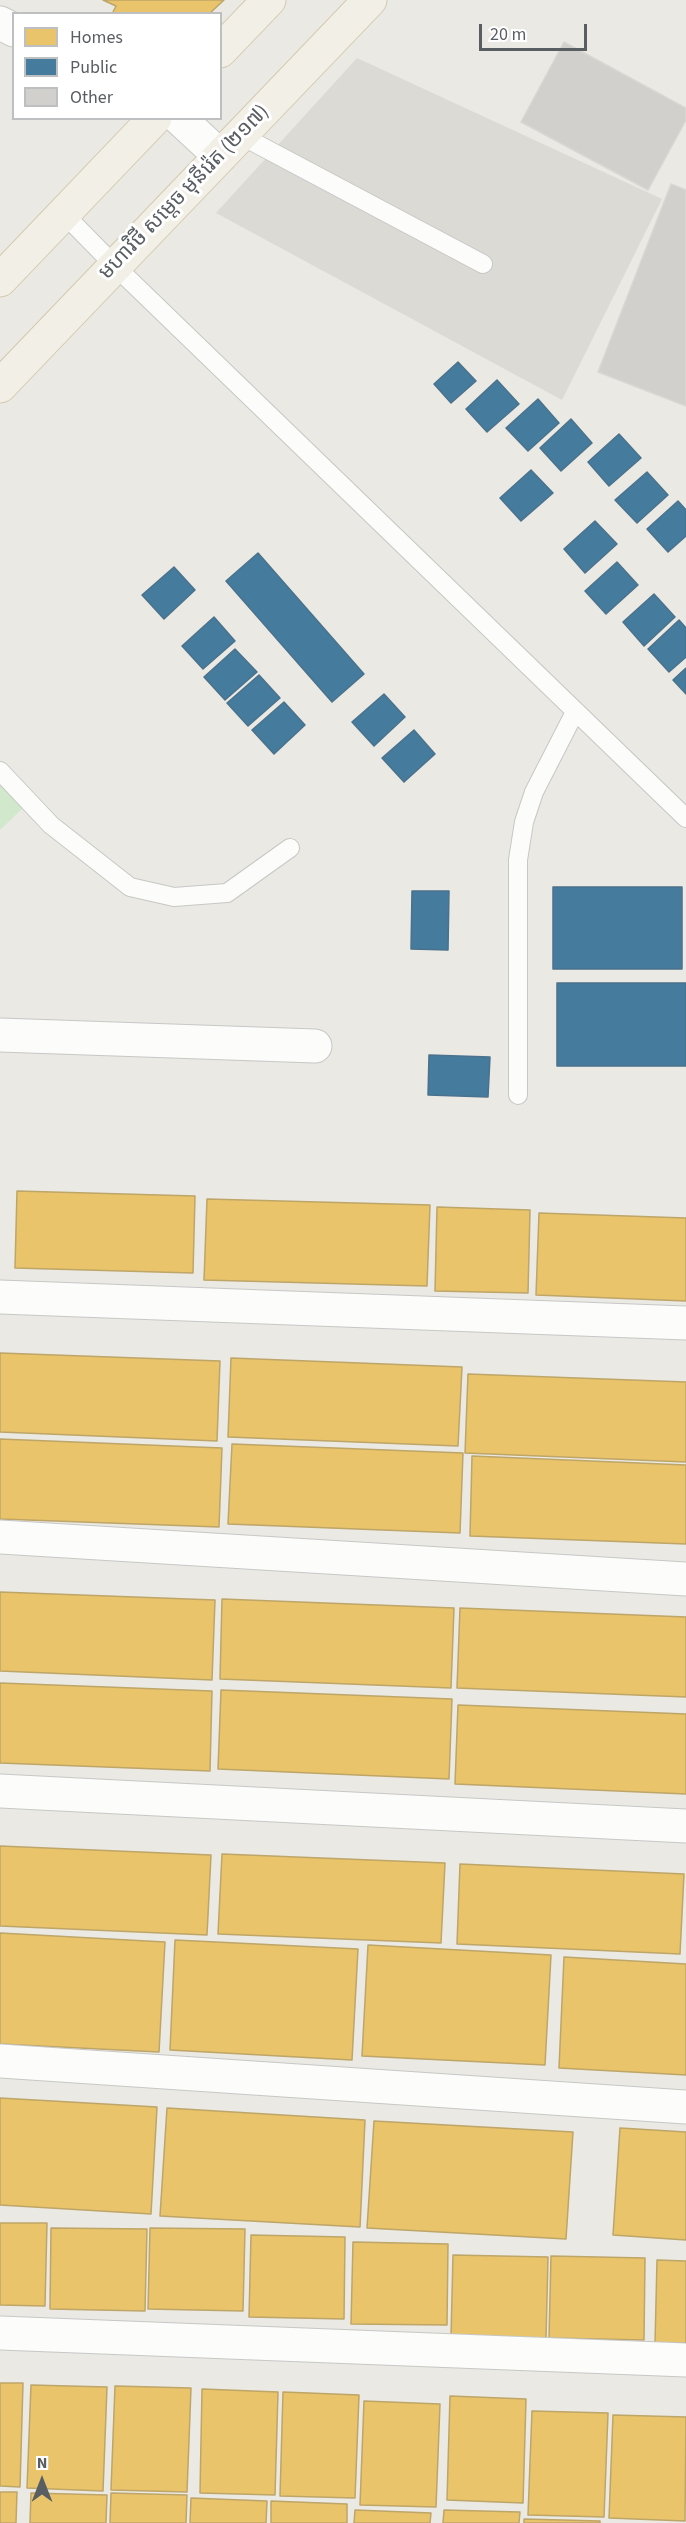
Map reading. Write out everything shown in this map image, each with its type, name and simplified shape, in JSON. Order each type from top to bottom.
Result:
[{"type":"main road","points":[[222,49],[269,0]]},
{"type":"main road","name":"មហាវិថី សម្តេច មុនីរ៉េត (២១៧)","points":[[0,386],[370,0]]},
{"type":"main road","points":[[0,280],[153,120]]},
{"type":"street","points":[[183,120],[230,145]]},
{"type":"street","points":[[0,1035],[315,1046]]},
{"type":"street","points":[[0,1297],[686,1323]]},
{"type":"street","points":[[0,1537],[686,1579]]},
{"type":"street","points":[[0,1791],[686,1826]]},
{"type":"street","points":[[0,2061],[686,2107]]},
{"type":"street","points":[[0,2333],[686,2360]]},
{"type":"lane","points":[[230,145],[483,264]]},
{"type":"lane","points":[[64,214],[686,818]]},
{"type":"lane","points":[[518,1095],[518,860],[524,822],[534,792],[575,712]]},
{"type":"lane","points":[[0,771],[51,825],[129,887],[174,897],[227,893],[290,848]]},
{"type":"shaded area","points":[[357,58],[662,199],[562,400],[216,213]]},
{"type":"green space","points":[[0,782],[24,807],[0,830]]},
{"type":"building: Homes","points":[[103,0],[224,0],[211,12],[113,12],[116,6]]},
{"type":"building: Homes","points":[[17,1191],[195,1196],[193,1273],[15,1268]]},
{"type":"building: Homes","points":[[207,1199],[430,1205],[427,1286],[204,1280]]},
{"type":"building: Homes","points":[[437,1207],[530,1210],[528,1293],[435,1291]]},
{"type":"building: Homes","points":[[539,1213],[686,1218],[686,1301],[536,1295]]},
{"type":"building: Homes","points":[[0,1353],[220,1361],[217,1441],[0,1432]]},
{"type":"building: Homes","points":[[231,1358],[462,1367],[458,1446],[228,1437]]},
{"type":"building: Homes","points":[[468,1374],[686,1382],[686,1462],[465,1453]]},
{"type":"building: Homes","points":[[0,1439],[222,1448],[219,1527],[0,1519]]},
{"type":"building: Homes","points":[[232,1444],[463,1453],[460,1533],[228,1524]]},
{"type":"building: Homes","points":[[472,1456],[686,1465],[686,1544],[470,1536]]},
{"type":"building: Homes","points":[[0,1592],[215,1600],[212,1680],[0,1671]]},
{"type":"building: Homes","points":[[222,1599],[454,1608],[451,1688],[220,1679]]},
{"type":"building: Homes","points":[[460,1608],[686,1617],[686,1697],[457,1688]]},
{"type":"building: Homes","points":[[0,1683],[212,1691],[210,1771],[0,1763]]},
{"type":"building: Homes","points":[[221,1690],[452,1699],[449,1779],[218,1769]]},
{"type":"building: Homes","points":[[458,1705],[686,1714],[686,1794],[455,1784]]},
{"type":"building: Homes","points":[[0,1846],[211,1855],[207,1935],[0,1926]]},
{"type":"building: Homes","points":[[222,1854],[445,1863],[441,1943],[218,1934]]},
{"type":"building: Homes","points":[[460,1864],[684,1874],[680,1954],[457,1944]]},
{"type":"building: Homes","points":[[0,1933],[165,1942],[159,2052],[0,2044]]},
{"type":"building: Homes","points":[[175,1940],[358,1949],[352,2060],[170,2050]]},
{"type":"building: Homes","points":[[368,1945],[551,1955],[545,2065],[362,2056]]},
{"type":"building: Homes","points":[[564,1957],[686,1964],[686,2075],[559,2068]]},
{"type":"building: Homes","points":[[0,2098],[157,2107],[151,2214],[0,2205]]},
{"type":"building: Homes","points":[[167,2108],[365,2120],[360,2227],[160,2216]]},
{"type":"building: Homes","points":[[374,2121],[573,2132],[566,2239],[367,2228]]},
{"type":"building: Homes","points":[[620,2128],[686,2132],[686,2240],[613,2235]]},
{"type":"building: Homes","points":[[0,2223],[47,2223],[45,2306],[0,2305]]},
{"type":"building: Homes","points":[[51,2228],[147,2229],[145,2311],[50,2309]]},
{"type":"building: Homes","points":[[150,2228],[245,2229],[243,2311],[148,2309]]},
{"type":"building: Homes","points":[[251,2235],[345,2237],[344,2319],[249,2317]]},
{"type":"building: Homes","points":[[353,2242],[448,2244],[447,2325],[351,2324]]},
{"type":"building: Homes","points":[[453,2255],[548,2257],[546,2339],[451,2337]]},
{"type":"building: Homes","points":[[551,2256],[645,2258],[644,2340],[549,2338]]},
{"type":"building: Homes","points":[[657,2260],[686,2261],[686,2343],[655,2343]]},
{"type":"building: Homes","points":[[0,2383],[23,2383],[20,2487],[0,2486]]},
{"type":"building: Homes","points":[[31,2385],[107,2387],[103,2491],[27,2488]]},
{"type":"building: Homes","points":[[115,2386],[191,2388],[187,2492],[111,2490]]},
{"type":"building: Homes","points":[[202,2389],[278,2392],[275,2495],[200,2493]]},
{"type":"building: Homes","points":[[283,2392],[359,2395],[355,2498],[280,2496]]},
{"type":"building: Homes","points":[[450,2396],[526,2399],[523,2503],[447,2500]]},
{"type":"building: Homes","points":[[364,2401],[440,2404],[436,2507],[360,2505]]},
{"type":"building: Homes","points":[[532,2411],[608,2413],[604,2517],[528,2515]]},
{"type":"building: Homes","points":[[613,2415],[686,2417],[685,2521],[609,2518]]},
{"type":"building: Homes","points":[[0,2492],[17,2492],[16,2523],[0,2523]]},
{"type":"building: Homes","points":[[31,2493],[107,2495],[106,2523],[30,2523]]},
{"type":"building: Homes","points":[[111,2493],[187,2495],[186,2523],[110,2523]]},
{"type":"building: Homes","points":[[191,2498],[267,2501],[266,2523],[190,2523]]},
{"type":"building: Homes","points":[[271,2501],[347,2504],[347,2523],[271,2523]]},
{"type":"building: Homes","points":[[355,2510],[431,2513],[430,2523],[354,2523]]},
{"type":"building: Homes","points":[[444,2510],[520,2512],[519,2523],[443,2523]]},
{"type":"building: Homes","points":[[524,2519],[600,2521],[600,2523],[524,2523]]},
{"type":"building: Public","points":[[458,362],[476,381],[451,403],[434,384]]},
{"type":"building: Public","points":[[497,380],[519,404],[487,432],[466,409]]},
{"type":"building: Public","points":[[538,399],[559,423],[528,451],[506,428]]},
{"type":"building: Public","points":[[571,419],[592,443],[561,471],[540,448]]},
{"type":"building: Public","points":[[619,434],[641,458],[609,486],[588,462]]},
{"type":"building: Public","points":[[531,470],[553,493],[521,521],[500,498]]},
{"type":"building: Public","points":[[647,472],[668,495],[637,523],[615,500]]},
{"type":"building: Public","points":[[678,501],[686,510],[686,536],[668,552],[647,529]]},
{"type":"building: Public","points":[[595,521],[617,544],[585,573],[564,549]]},
{"type":"building: Public","points":[[258,553],[364,674],[332,702],[226,581]]},
{"type":"building: Public","points":[[617,562],[638,585],[606,614],[585,591]]},
{"type":"building: Public","points":[[174,567],[195,590],[164,619],[142,595]]},
{"type":"building: Public","points":[[654,594],[675,617],[644,646],[623,622]]},
{"type":"building: Public","points":[[214,617],[235,641],[203,669],[182,646]]},
{"type":"building: Public","points":[[679,620],[686,628],[686,657],[669,672],[648,649]]},
{"type":"building: Public","points":[[235,649],[257,672],[225,700],[204,677]]},
{"type":"building: Public","points":[[686,668],[686,694],[673,680]]},
{"type":"building: Public","points":[[259,675],[280,698],[248,726],[227,703]]},
{"type":"building: Public","points":[[384,694],[405,717],[374,746],[352,722]]},
{"type":"building: Public","points":[[284,702],[305,725],[274,754],[252,730]]},
{"type":"building: Public","points":[[414,730],[435,754],[404,782],[382,758]]},
{"type":"building: Public","points":[[553,887],[682,887],[682,969],[553,969]]},
{"type":"building: Public","points":[[412,891],[449,891],[448,950],[411,949]]},
{"type":"building: Public","points":[[557,983],[686,983],[686,1066],[557,1066]]},
{"type":"building: Public","points":[[429,1055],[490,1057],[488,1097],[428,1095]]},
{"type":"building: Other","points":[[564,42],[686,108],[686,120],[648,190],[521,122]]},
{"type":"building: Other","points":[[671,184],[686,190],[686,406],[598,372]]}]
